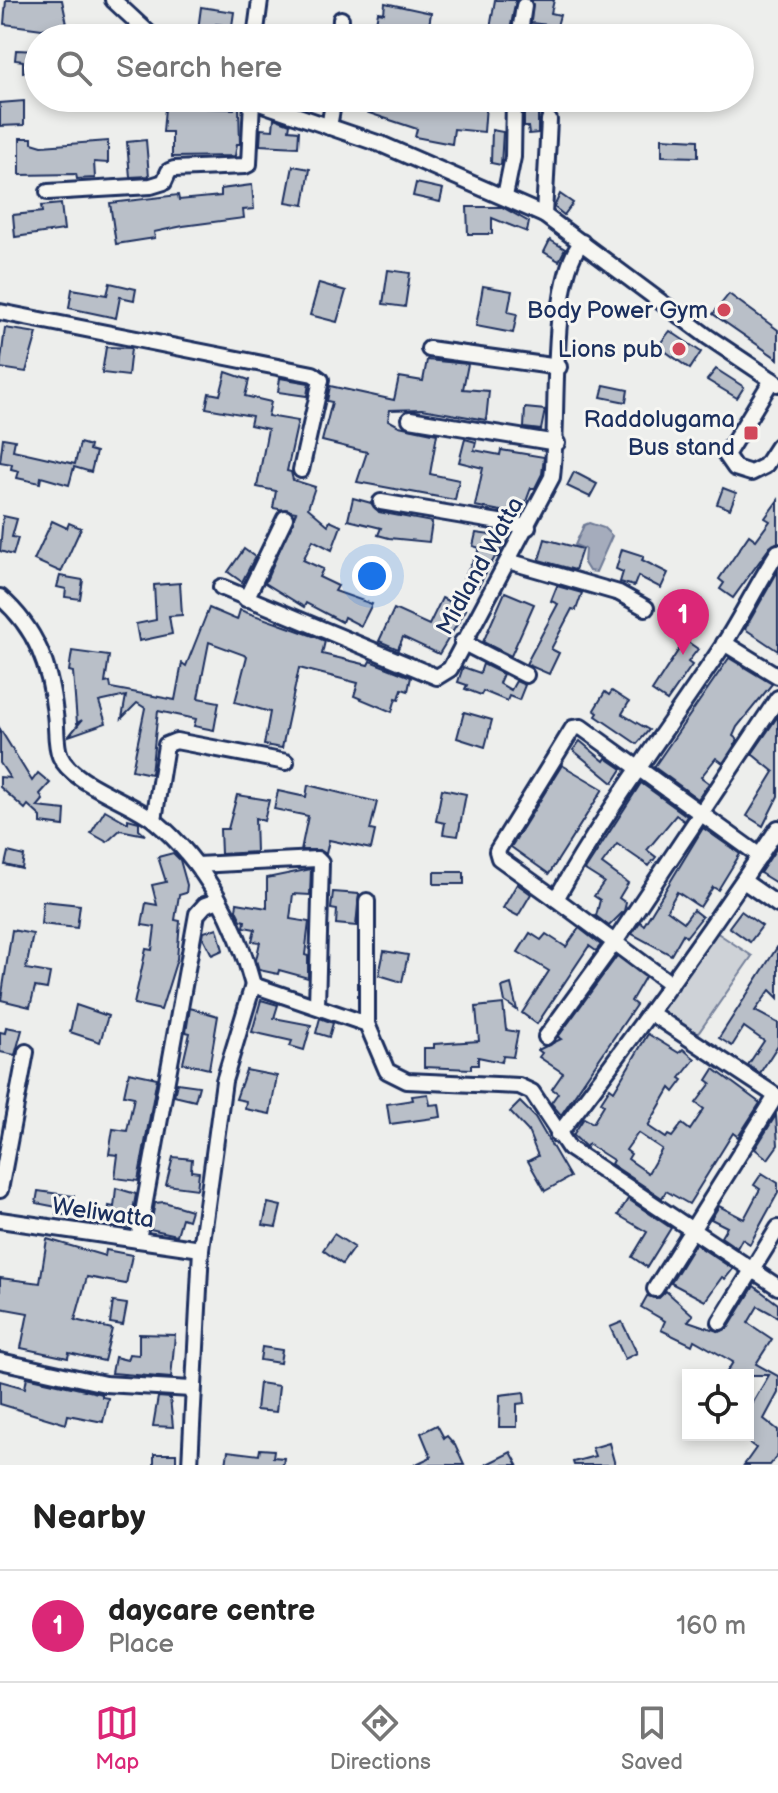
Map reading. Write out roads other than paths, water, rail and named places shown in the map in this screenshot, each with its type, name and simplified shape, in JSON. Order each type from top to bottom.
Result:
[{"type":"street","points":[[114,0],[139,24]]},
{"type":"street","points":[[257,24],[260,0]]},
{"type":"street","points":[[521,24],[524,6]]},
{"type":"street","points":[[341,19],[341,24]]},
{"type":"street","points":[[48,192],[151,186],[164,182],[169,171],[174,169],[245,166],[249,164],[253,132],[249,112]]},
{"type":"street","points":[[285,112],[505,196],[544,215],[708,337],[775,382],[726,455],[735,468],[751,473],[765,466],[778,446]]},
{"type":"street","points":[[329,127],[332,112]]},
{"type":"street","points":[[505,196],[513,157],[514,112]]},
{"type":"street","points":[[544,215],[549,120]]},
{"type":"street","name":"Midland Watta","points":[[221,587],[437,677],[450,669],[552,477],[557,443],[560,309],[571,254],[582,242]]},
{"type":"street","points":[[0,312],[313,374],[321,380],[301,470]]},
{"type":"street","points":[[429,349],[559,367]]},
{"type":"street","points":[[410,419],[557,443]]},
{"type":"street","points":[[381,502],[528,527]]},
{"type":"street","points":[[246,599],[285,518]]},
{"type":"street","points":[[556,899],[585,847],[724,643],[778,552]]},
{"type":"street","points":[[508,561],[619,593],[646,608]]},
{"type":"street","points":[[0,597],[39,645],[51,674],[60,756],[70,770],[154,820],[197,865],[244,950],[253,985],[224,1081],[201,1249],[191,1389],[190,1465]]},
{"type":"street","points":[[462,642],[526,675]]},
{"type":"street","points":[[724,643],[778,676]]},
{"type":"street","points":[[546,1037],[615,942],[778,698]]},
{"type":"street","points":[[671,984],[499,858],[497,851],[573,728],[581,727],[760,856]]},
{"type":"street","points":[[154,820],[166,745],[176,741],[286,762]]},
{"type":"street","points":[[558,1135],[652,1014],[745,882],[778,828]]},
{"type":"street","points":[[197,865],[317,859],[321,863],[317,1005]]},
{"type":"street","points":[[745,882],[778,905]]},
{"type":"street","points":[[138,1240],[197,914],[205,905],[219,900]]},
{"type":"street","points":[[367,901],[367,1024],[387,1071],[407,1081],[519,1086],[532,1092],[569,1148],[778,1287]]},
{"type":"street","points":[[253,985],[367,1024]]},
{"type":"street","points":[[652,1014],[775,1091],[655,1289]]},
{"type":"street","points":[[0,1190],[26,1052]]},
{"type":"street","name":"Weliwatta","points":[[0,1220],[201,1249]]},
{"type":"street","points":[[720,1322],[778,1228]]},
{"type":"street","points":[[0,1361],[105,1384],[191,1389]]},
{"type":"water","points":[[589,523],[604,528],[612,536],[596,572],[589,571],[584,563],[585,549],[575,545],[584,525]]},
{"type":"place","name":"Body Power Gym","points":[[724,310]]},
{"type":"place","name":"Lions pub","points":[[679,349]]},
{"type":"place","name":"Raddolugama Bus stand","points":[[751,433]]},
{"type":"place","name":"daycare centre","points":[[683,655]]}]
